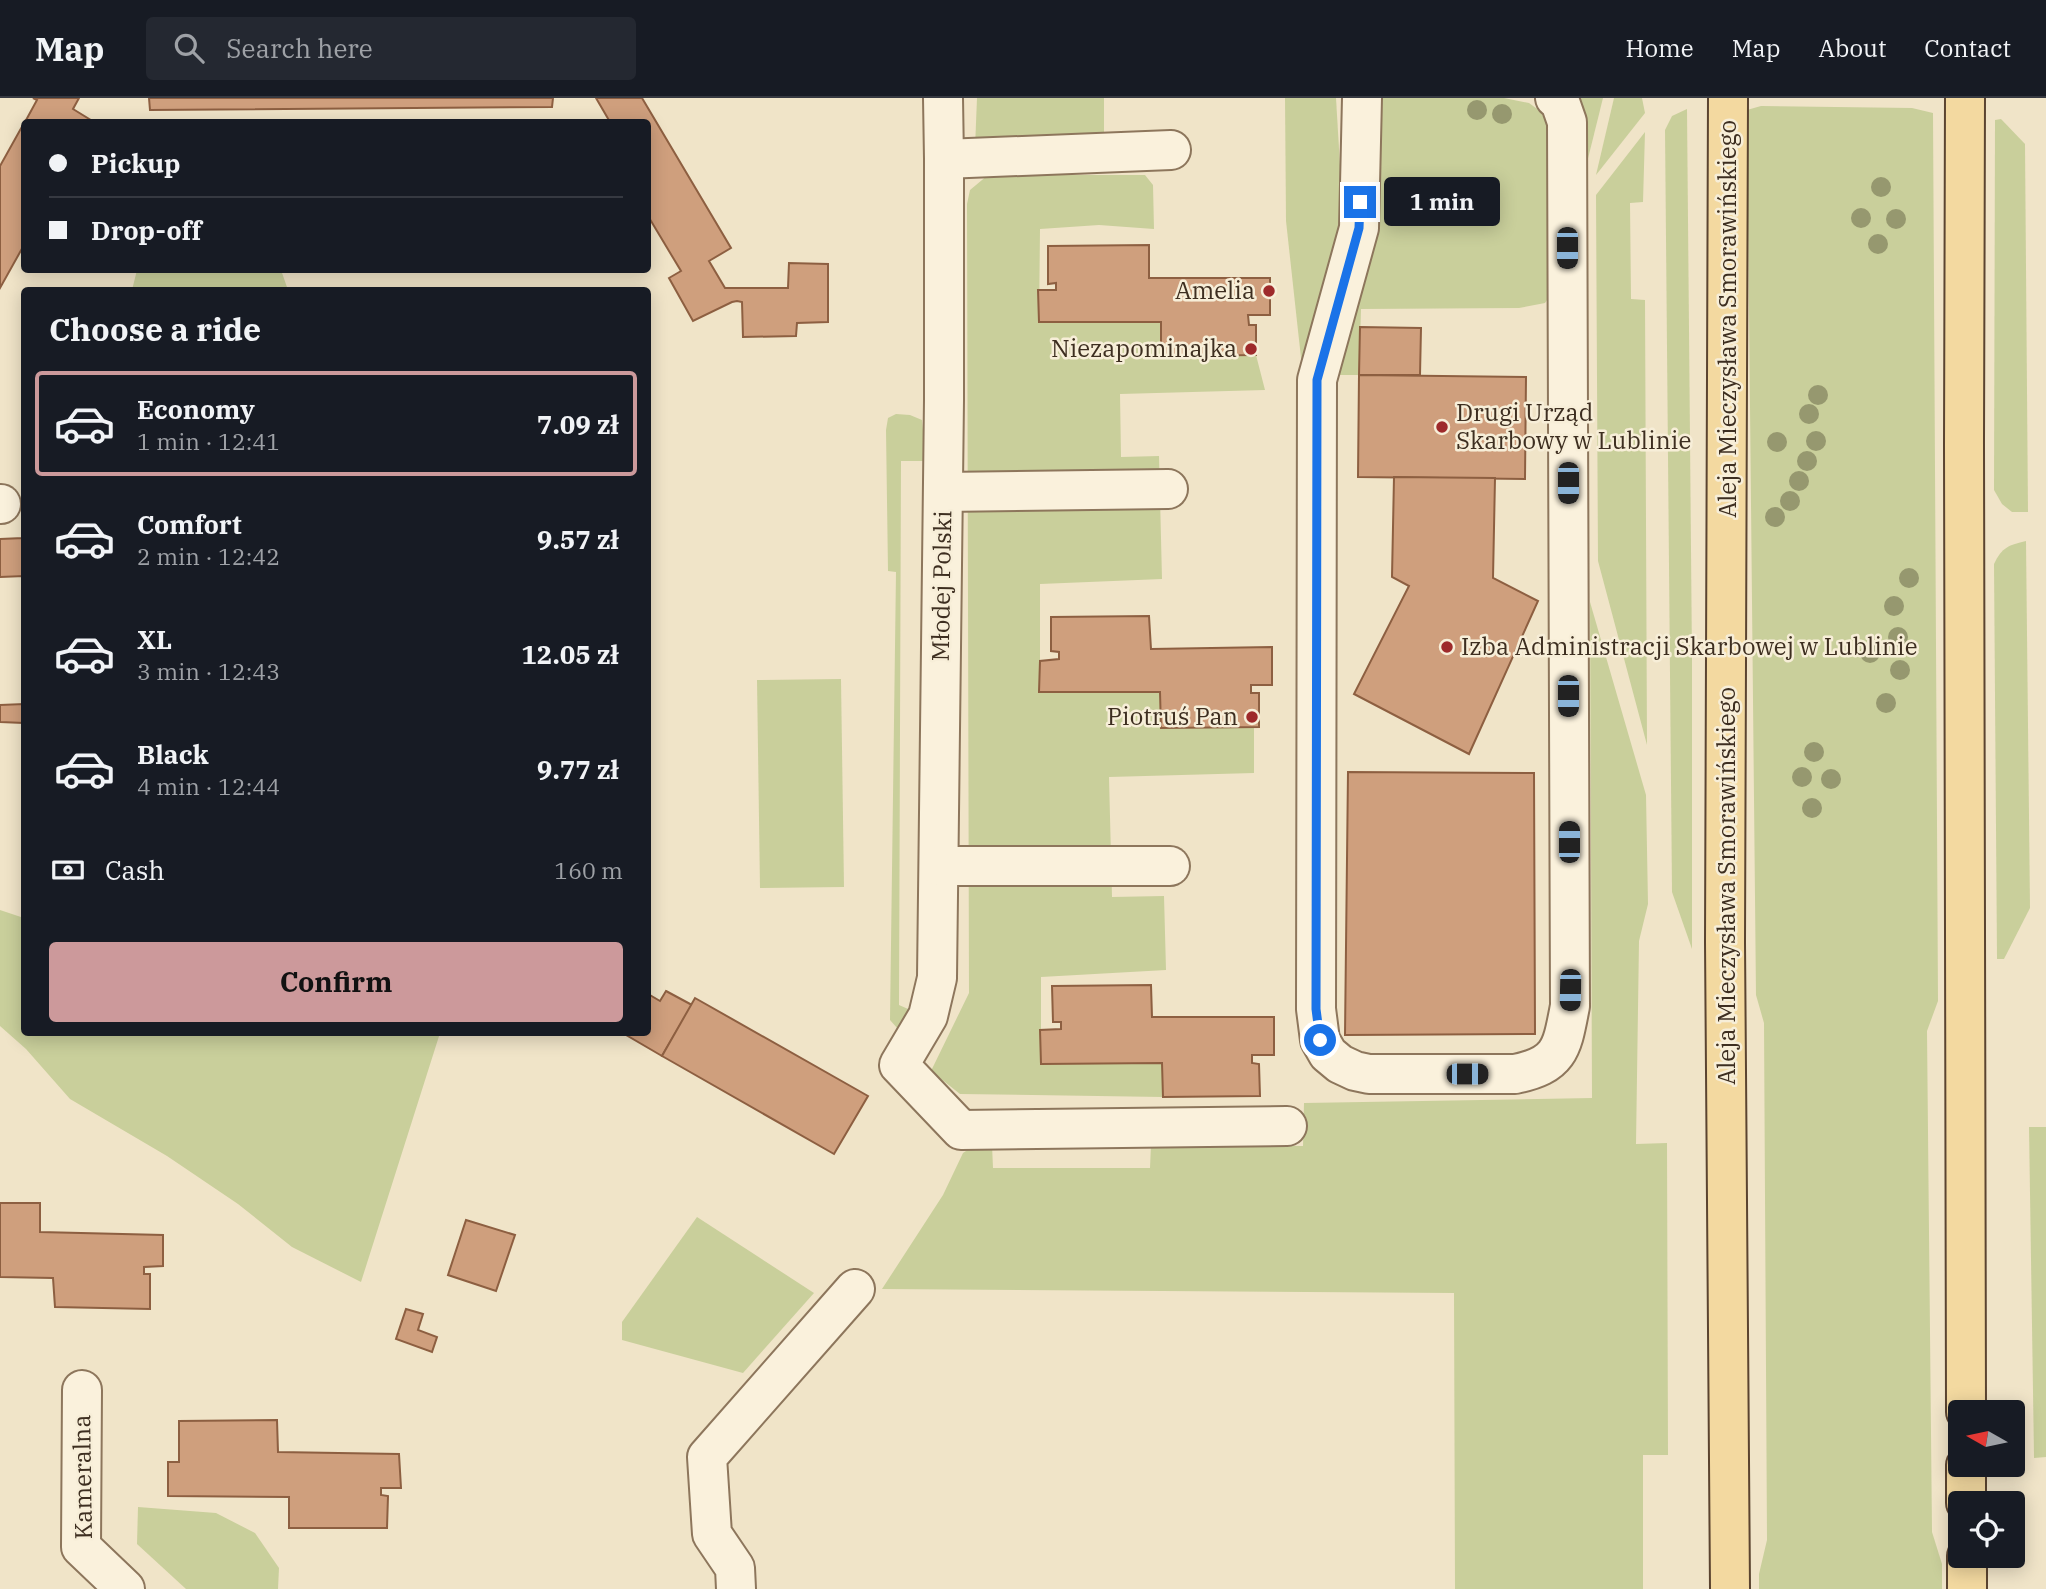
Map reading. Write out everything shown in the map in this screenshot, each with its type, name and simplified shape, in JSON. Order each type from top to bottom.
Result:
[{"type":"main road","name":"Aleja Mieczysława Smorawińskiego","points":[[1728,98],[1725,942],[1730,1589]]},
{"type":"main road","points":[[1965,98],[1966,1400]]},
{"type":"street","name":"Młodej Polski","points":[[943,98],[943,492],[937,978],[928,1016],[899,1065],[961,1130],[1287,1126]]},
{"type":"street","points":[[1362,98],[1359,228],[1317,380],[1316,1009],[1320,1040],[1328,1054],[1340,1064],[1369,1074],[1515,1074],[1532,1070],[1545,1065],[1555,1055],[1563,1041],[1570,1006],[1567,122],[1560,102],[1555,98]]},
{"type":"street","points":[[944,159],[1171,150]]},
{"type":"street","points":[[943,492],[1168,489]]},
{"type":"street","points":[[939,866],[1170,866]]},
{"type":"street","points":[[736,1589],[735,1568],[712,1534],[707,1457],[855,1289]]},
{"type":"street","name":"Kameralna","points":[[82,1390],[81,1547],[125,1589]]},
{"type":"green space","points":[[977,98],[1104,98],[1104,144],[975,148]]},
{"type":"green space","points":[[1285,98],[1336,98],[1344,233],[1302,367],[1286,221]]},
{"type":"green space","points":[[1371,98],[1504,98],[1529,103],[1540,111],[1548,125],[1551,294],[1545,303],[1519,308],[1361,309],[1359,375],[1333,375]]},
{"type":"green space","points":[[1568,98],[1603,98],[1579,195]]},
{"type":"green space","points":[[1614,98],[1642,98],[1645,113],[1596,175]]},
{"type":"green space","points":[[1761,106],[1912,108],[1933,113],[1938,1001],[1927,1031],[1932,1532],[1942,1564],[1942,1589],[1759,1589],[1759,1574],[1767,1540],[1764,1023],[1756,995],[1747,110]]},
{"type":"green space","points":[[1687,109],[1692,949],[1672,892],[1665,130],[1672,116]]},
{"type":"green space","points":[[2001,119],[2025,144],[2028,512],[2012,512],[2002,504],[1994,490],[1995,120]]},
{"type":"green space","points":[[1645,132],[1643,202],[1630,203],[1631,299],[1645,300],[1647,745],[1598,561],[1596,195]]},
{"type":"green space","points":[[988,175],[1145,175],[1153,185],[1154,229],[1099,225],[1040,229],[1039,322],[1161,322],[1161,356],[1256,355],[1265,390],[1120,394],[1121,457],[1159,456],[1162,579],[1040,584],[1040,692],[1160,692],[1162,727],[1254,727],[1254,773],[1109,777],[1112,897],[1164,896],[1166,970],[1041,977],[1041,1064],[1162,1063],[1163,1097],[960,1094],[931,1071],[969,993],[967,204],[970,190]]},
{"type":"green space","points":[[136,273],[282,273],[287,287],[133,287]]},
{"type":"green space","points":[[896,414],[910,415],[922,420],[926,461],[901,461],[899,1005],[915,1012],[907,1024],[898,1029],[890,1020],[896,572],[888,571],[886,430],[888,418]]},
{"type":"green space","points":[[2026,541],[2030,908],[2004,959],[1997,959],[1994,564],[2007,548]]},
{"type":"green space","points":[[1590,602],[1646,795],[1648,904],[1639,941],[1636,1144],[1667,1143],[1668,1455],[1643,1455],[1643,1589],[1455,1589],[1454,1293],[882,1289],[943,1195],[963,1153],[975,1145],[992,1145],[993,1168],[1150,1168],[1151,1145],[1303,1146],[1304,1103],[1592,1098]]},
{"type":"green space","points":[[841,679],[844,887],[760,888],[757,680]]},
{"type":"green space","points":[[0,910],[21,917],[21,1036],[439,1036],[361,1282],[292,1247],[238,1204],[167,1156],[70,1099],[26,1049],[0,1026]]},
{"type":"green space","points":[[2029,1127],[2046,1127],[2046,1457],[2034,1458]]},
{"type":"green space","points":[[697,1217],[814,1293],[743,1373],[622,1340],[622,1322]]},
{"type":"green space","points":[[138,1507],[216,1513],[255,1533],[279,1568],[278,1589],[186,1589],[137,1544]]},
{"type":"building","points":[[33,98],[79,98],[73,109],[89,119],[27,119],[37,100]]},
{"type":"building","points":[[149,98],[553,98],[552,107],[150,110]]},
{"type":"building","points":[[596,98],[642,98],[731,248],[709,261],[725,288],[788,288],[789,263],[828,264],[828,322],[797,323],[796,336],[743,337],[742,302],[737,301],[693,321],[669,278],[681,271],[651,221],[651,119],[608,119]]},
{"type":"building","points":[[21,128],[21,250],[0,288],[0,166]]},
{"type":"building","points":[[1149,245],[1149,278],[1270,278],[1270,315],[1248,315],[1249,325],[1256,325],[1256,355],[1161,356],[1161,322],[1039,322],[1038,290],[1056,290],[1056,283],[1048,284],[1048,246]]},
{"type":"building","points":[[1360,327],[1421,328],[1420,375],[1359,375]]},
{"type":"building","name":"Drugi Urząd Skarbowy w Lublinie","points":[[1359,375],[1526,377],[1525,479],[1358,477]]},
{"type":"building","name":"Izba Administracji Skarbowej w Lublinie","points":[[1394,477],[1495,478],[1493,578],[1538,601],[1469,754],[1354,694],[1409,586],[1392,577]]},
{"type":"building","points":[[21,538],[21,576],[0,577],[0,539]]},
{"type":"building","points":[[1149,616],[1151,649],[1272,647],[1272,685],[1251,685],[1251,693],[1259,693],[1259,727],[1161,728],[1160,692],[1039,692],[1040,661],[1059,659],[1059,652],[1051,651],[1051,617]]},
{"type":"building","points":[[21,704],[21,723],[0,722],[0,705]]},
{"type":"building","points":[[1348,772],[1534,773],[1535,1034],[1345,1035]]},
{"type":"building","points":[[1151,985],[1152,1017],[1274,1017],[1274,1055],[1252,1055],[1252,1063],[1259,1064],[1260,1096],[1163,1097],[1162,1063],[1041,1064],[1040,1030],[1061,1029],[1061,1022],[1053,1022],[1052,986]]},
{"type":"building","points":[[666,991],[692,1005],[662,1056],[628,1036],[651,1036],[651,996],[660,1001]]},
{"type":"building","points":[[695,998],[868,1096],[834,1154],[662,1056]]},
{"type":"building","points":[[0,1203],[40,1203],[40,1232],[163,1235],[163,1266],[144,1267],[144,1274],[150,1274],[150,1309],[55,1307],[53,1278],[0,1277]]},
{"type":"building","points":[[466,1220],[515,1235],[496,1291],[448,1275]]},
{"type":"building","points":[[406,1309],[423,1314],[418,1330],[437,1337],[432,1352],[396,1339]]},
{"type":"building","points":[[277,1420],[278,1452],[399,1454],[401,1488],[381,1488],[381,1495],[388,1496],[387,1528],[289,1528],[289,1497],[168,1496],[168,1462],[179,1462],[179,1421]]},
{"type":"place","name":"Amelia","points":[[1269,291]]},
{"type":"place","name":"Niezapominajka","points":[[1251,349]]},
{"type":"place","name":"Drugi Urząd Skarbowy w Lublinie","points":[[1442,427]]},
{"type":"place","name":"Izba Administracji Skarbowej w Lublinie","points":[[1447,647]]},
{"type":"place","name":"Piotruś Pan","points":[[1252,717]]},
{"type":"route","points":[[1320,1040],[1316,1009],[1317,380],[1359,228],[1360,202]]}]
